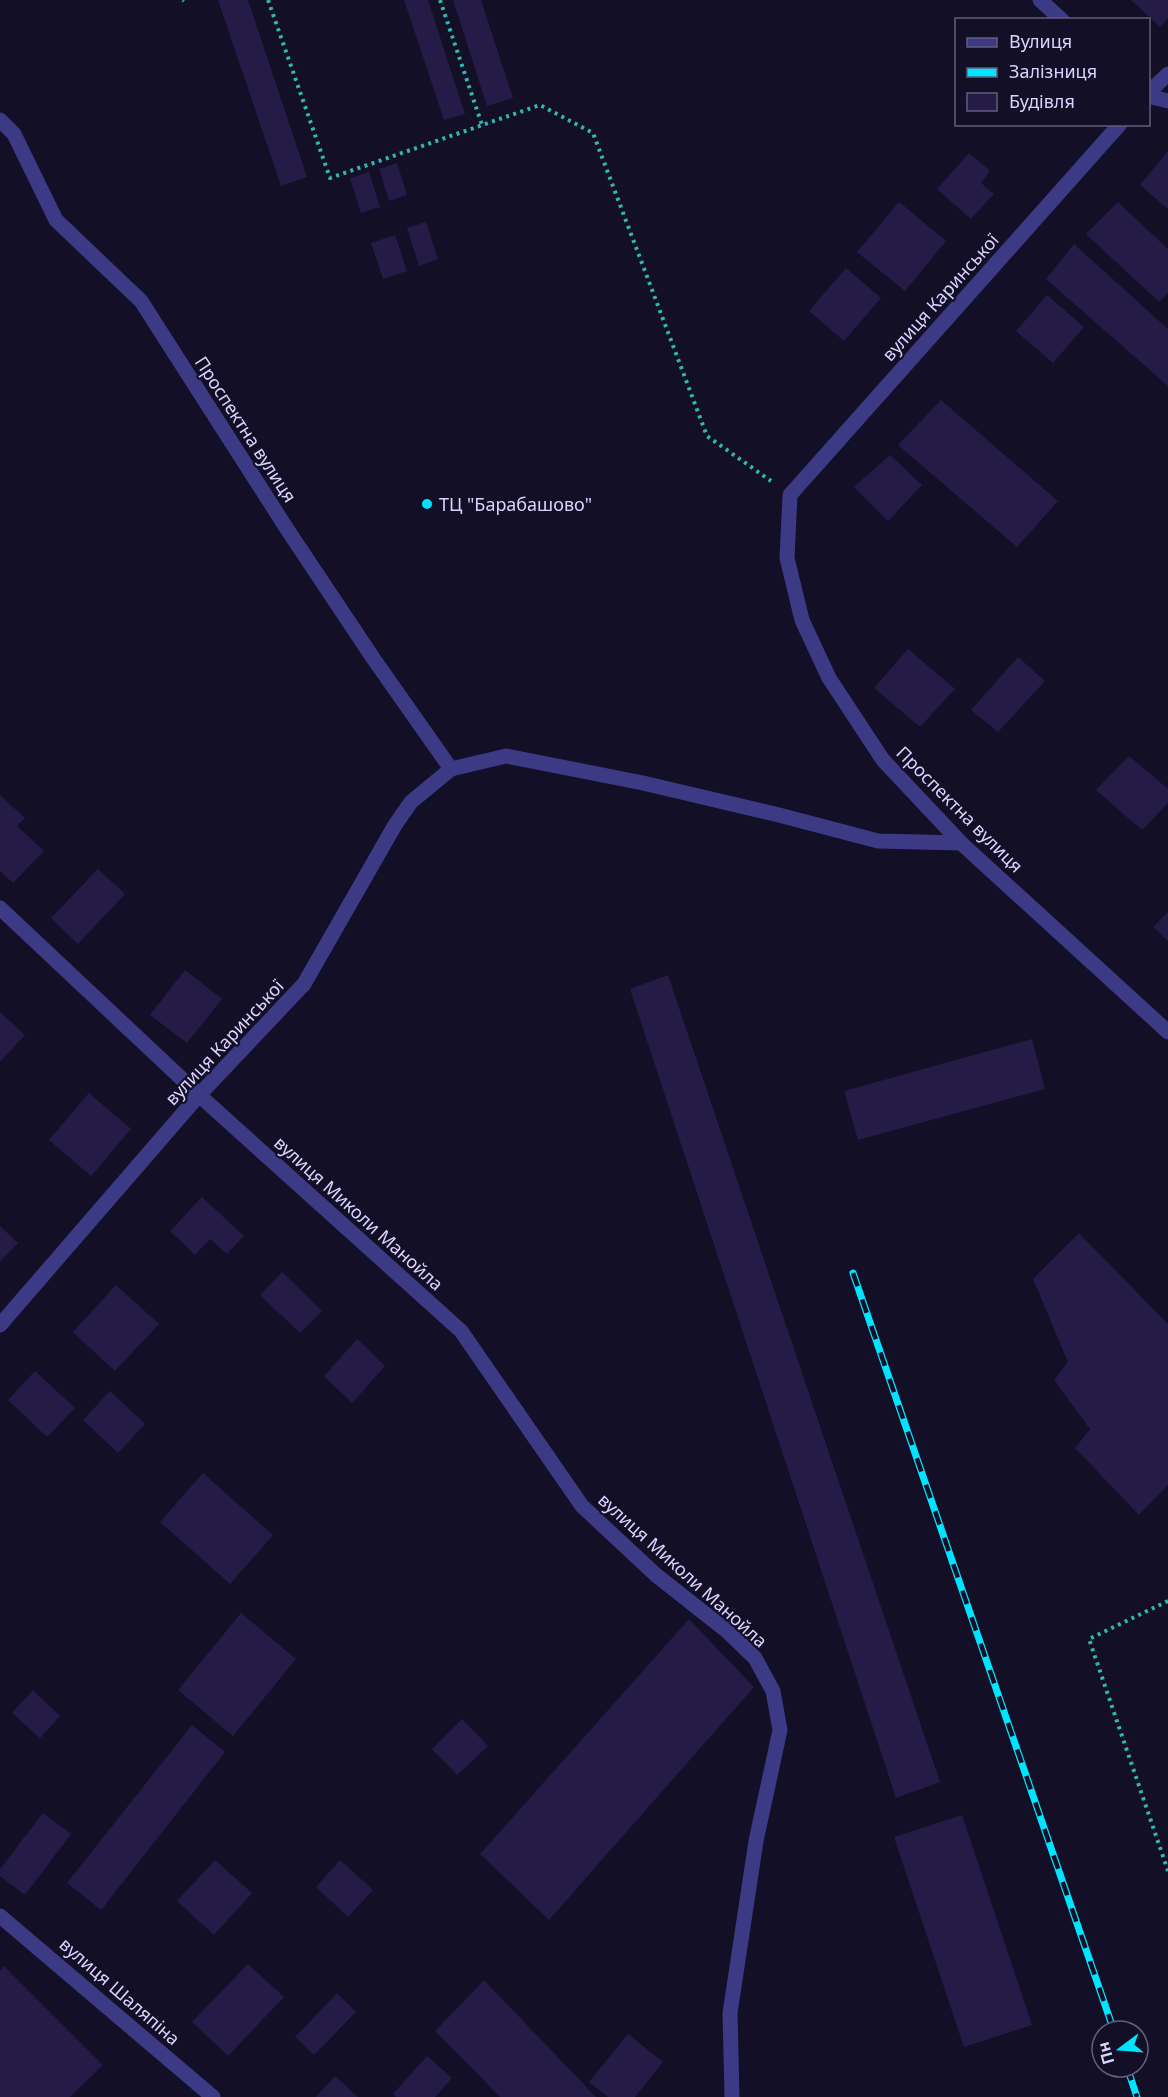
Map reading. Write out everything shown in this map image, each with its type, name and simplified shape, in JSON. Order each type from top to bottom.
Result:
[{"type":"street","points":[[1040,0],[1060,18]]},
{"type":"street","points":[[1150,93],[1168,74]]},
{"type":"street","points":[[1150,94],[1168,101]]},
{"type":"street","name":"Проспектна вулиця","points":[[0,120],[14,134],[56,220],[141,301],[294,539],[373,658],[451,769]]},
{"type":"street","name":"вулиця Каринської","points":[[790,495],[1118,126]]},
{"type":"street","name":"Проспектна вулиця","points":[[790,495],[787,558],[802,620],[829,678],[883,760],[961,843],[1168,1032]]},
{"type":"street","points":[[451,769],[506,756],[643,783],[878,841],[961,843]]},
{"type":"street","name":"вулиця Каринської","points":[[0,1325],[199,1095],[304,984],[395,825],[411,802],[451,769]]},
{"type":"street","name":"вулиця Миколи Манойла","points":[[0,908],[199,1095],[461,1331],[582,1506],[656,1575],[727,1631],[755,1658],[773,1691],[780,1730],[756,1841],[730,2013],[732,2097]]},
{"type":"street","name":"вулиця Шаляпіна","points":[[0,1916],[213,2097]]},
{"type":"path","points":[[268,0],[330,177],[540,105],[593,133],[707,436],[790,495]]},
{"type":"path","points":[[440,0],[482,125]]},
{"type":"path","points":[[1168,1601],[1089,1639],[1168,1871]]},
{"type":"building","points":[[218,0],[248,0],[307,177],[281,186]]},
{"type":"building","points":[[404,0],[428,0],[465,114],[444,120]]},
{"type":"building","points":[[453,0],[481,0],[513,98],[487,106]]},
{"type":"building","points":[[1131,0],[1168,0],[1168,18],[1160,27]]},
{"type":"building","points":[[1168,151],[1168,209],[1140,185]]},
{"type":"building","points":[[969,153],[990,171],[981,183],[994,194],[971,219],[937,189]]},
{"type":"building","points":[[397,163],[407,195],[389,201],[379,169]]},
{"type":"building","points":[[369,172],[380,207],[361,213],[350,178]]},
{"type":"building","points":[[899,202],[946,241],[905,291],[857,252]]},
{"type":"building","points":[[1118,202],[1168,249],[1168,293],[1159,302],[1086,234]]},
{"type":"building","points":[[426,222],[438,259],[419,266],[407,228]]},
{"type":"building","points":[[395,235],[407,271],[383,279],[371,243]]},
{"type":"building","points":[[1074,244],[1168,329],[1168,386],[1046,279]]},
{"type":"building","points":[[846,268],[881,298],[844,341],[809,311]]},
{"type":"building","points":[[1047,295],[1084,327],[1053,363],[1016,331]]},
{"type":"building","points":[[941,400],[1058,501],[1017,547],[898,445]]},
{"type":"building","points":[[890,455],[922,485],[888,521],[854,487]]},
{"type":"building","points":[[908,649],[955,689],[920,727],[874,688]]},
{"type":"building","points":[[1018,657],[1045,681],[998,732],[971,710]]},
{"type":"building","points":[[1129,756],[1168,789],[1168,803],[1142,830],[1096,790]]},
{"type":"building","points":[[0,795],[25,818],[17,826],[44,851],[13,883],[0,871]]},
{"type":"building","points":[[98,869],[125,894],[78,944],[51,918]]},
{"type":"building","points":[[1168,912],[1168,941],[1153,927]]},
{"type":"building","points":[[185,970],[222,999],[187,1043],[150,1015]]},
{"type":"building","points":[[668,975],[940,1782],[896,1798],[630,989]]},
{"type":"building","points":[[0,1012],[25,1035],[0,1062]]},
{"type":"building","points":[[1032,1039],[1045,1089],[858,1140],[844,1091]]},
{"type":"building","points":[[89,1093],[131,1129],[91,1176],[49,1140]]},
{"type":"building","points":[[202,1197],[244,1236],[227,1254],[210,1239],[195,1255],[170,1231]]},
{"type":"building","points":[[0,1226],[18,1243],[0,1262]]},
{"type":"building","points":[[1079,1233],[1168,1324],[1168,1485],[1139,1515],[1075,1448],[1090,1429],[1054,1380],[1068,1362],[1033,1279]]},
{"type":"building","points":[[282,1272],[322,1311],[300,1333],[260,1295]]},
{"type":"building","points":[[116,1285],[159,1324],[115,1371],[73,1332]]},
{"type":"building","points":[[357,1339],[385,1366],[352,1403],[324,1376]]},
{"type":"building","points":[[35,1371],[75,1408],[47,1437],[8,1400]]},
{"type":"building","points":[[110,1391],[145,1424],[118,1453],[83,1420]]},
{"type":"building","points":[[203,1473],[273,1535],[230,1584],[160,1522]]},
{"type":"building","points":[[241,1613],[296,1659],[233,1736],[178,1690]]},
{"type":"building","points":[[689,1619],[754,1687],[549,1920],[480,1854]]},
{"type":"building","points":[[33,1690],[60,1716],[40,1738],[12,1713]]},
{"type":"building","points":[[462,1719],[488,1746],[457,1775],[432,1749]]},
{"type":"building","points":[[192,1725],[225,1752],[101,1910],[67,1883]]},
{"type":"building","points":[[43,1813],[71,1834],[25,1895],[0,1876],[0,1869]]},
{"type":"building","points":[[962,1815],[1032,2025],[964,2047],[894,1837]]},
{"type":"building","points":[[215,1860],[252,1893],[214,1935],[177,1901]]},
{"type":"building","points":[[340,1860],[373,1890],[348,1917],[316,1887]]},
{"type":"building","points":[[248,1964],[284,1997],[228,2056],[192,2022]]},
{"type":"building","points":[[4,1966],[103,2065],[70,2097],[0,2097],[0,1971]]},
{"type":"building","points":[[484,1980],[596,2097],[500,2097],[435,2031]]},
{"type":"building","points":[[337,1993],[356,2012],[314,2055],[295,2037]]},
{"type":"building","points":[[628,2034],[663,2062],[635,2097],[608,2097],[589,2082]]},
{"type":"building","points":[[427,2056],[452,2078],[435,2097],[396,2097],[393,2094]]},
{"type":"building","points":[[335,2076],[358,2097],[316,2097]]},
{"type":"railway","points":[[853,1273],[1110,2019]]},
{"type":"railway","points":[[1131,2079],[1137,2097]]},
{"type":"place","name":"ТЦ \"Барабашово\"","points":[[427,504]]}]
